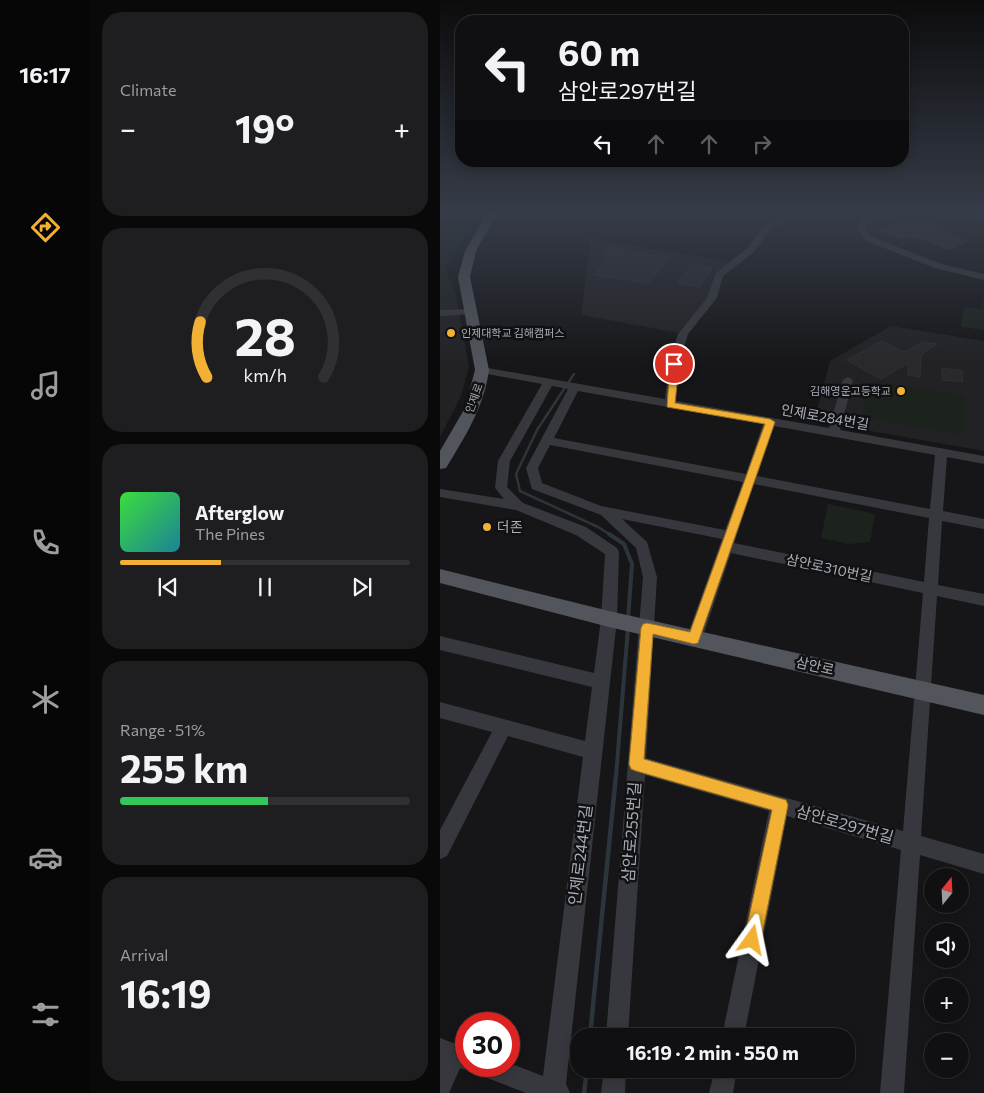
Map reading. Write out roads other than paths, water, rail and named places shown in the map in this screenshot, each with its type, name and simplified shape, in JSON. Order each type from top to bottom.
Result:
[{"type":"main road","name":"인제로","points":[[440,464],[473,406],[481,386],[482,370],[464,277],[466,264]]},
{"type":"main road","points":[[440,576],[612,620]]},
{"type":"main road","name":"삼안로","points":[[612,620],[984,705]]},
{"type":"street","points":[[670,405],[674,364],[683,334],[712,298],[719,275],[733,264]]},
{"type":"street","points":[[933,264],[984,277]]},
{"type":"street","points":[[440,313],[471,312]]},
{"type":"street","points":[[482,370],[572,387],[532,468],[536,486],[605,511],[642,546],[650,577],[644,627]]},
{"type":"street","points":[[833,434],[848,380]]},
{"type":"street","points":[[518,506],[501,488],[504,462],[517,435],[551,383]]},
{"type":"street","name":"인제로284번길","points":[[572,387],[984,460]]},
{"type":"street","points":[[694,639],[770,422]]},
{"type":"street","points":[[546,440],[984,524]]},
{"type":"street","name":"삼안로297번길","points":[[892,1093],[941,453]]},
{"type":"street","points":[[440,493],[518,506],[581,531],[612,552],[612,620]]},
{"type":"street","name":"삼안로310번길","points":[[605,511],[931,590],[984,600]]},
{"type":"street","name":"인제로244번길","points":[[515,1077],[555,1092],[592,751],[601,682],[612,620]]},
{"type":"street","name":"삼안로255번길","points":[[618,1028],[644,627]]},
{"type":"street","points":[[440,643],[601,682]]},
{"type":"street","points":[[442,714],[504,727],[592,751]]},
{"type":"street","points":[[440,849],[504,727]]},
{"type":"street","name":"삼안로297번길","points":[[636,764],[910,843]]},
{"type":"street","points":[[735,1028],[780,805]]},
{"type":"street","points":[[910,843],[984,864]]},
{"type":"street","points":[[440,1086],[453,1054]]},
{"type":"street","points":[[613,1093],[614,1078]]},
{"type":"street","points":[[721,1093],[724,1078]]},
{"type":"waterway","points":[[574,374],[537,430],[516,474],[520,491],[598,527],[611,535]]},
{"type":"waterway","points":[[609,534],[624,544],[632,564],[628,620]]},
{"type":"waterway","points":[[616,776],[628,628]]},
{"type":"waterway","points":[[591,1028],[616,775]]},
{"type":"waterway","points":[[584,1093],[586,1078]]},
{"type":"place","name":"인제대학교 김해캠퍼스","points":[[451,333]]},
{"type":"place","name":"김해영운고등학교","points":[[901,391]]},
{"type":"place","name":"더존","points":[[487,527]]}]
